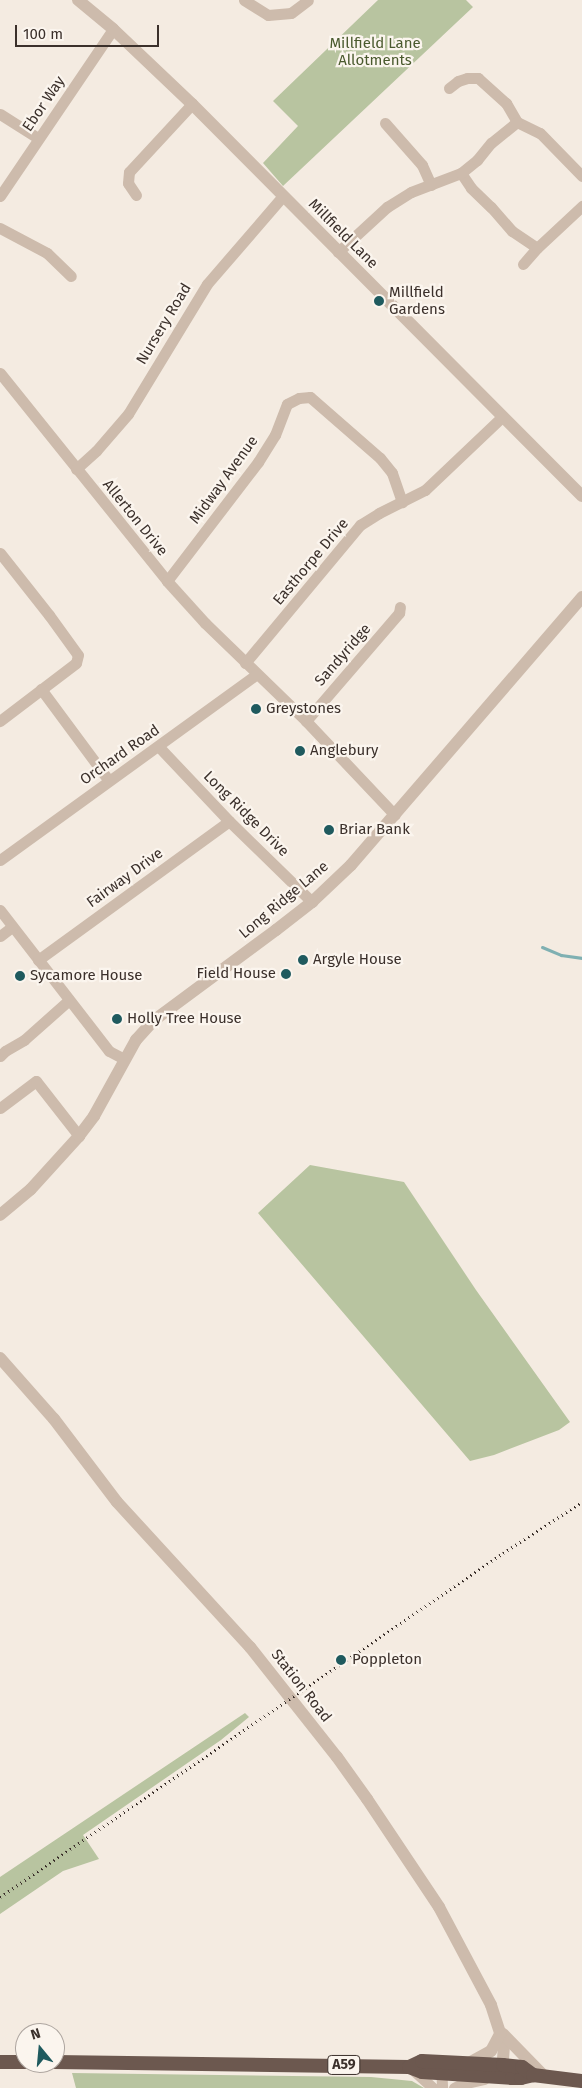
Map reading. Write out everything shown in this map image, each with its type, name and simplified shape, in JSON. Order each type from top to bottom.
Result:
[{"type":"highway","points":[[0,2062],[15,2062]]},
{"type":"highway","name":"A59","points":[[65,2062],[409,2067],[422,2072],[469,2063],[499,2073]]},
{"type":"highway","name":"A59","points":[[441,2067],[499,2073],[522,2067],[539,2076],[582,2081]]},
{"type":"street","name":"Millfield Lane","points":[[78,0],[113,29],[192,104],[282,197],[582,496]]},
{"type":"street","points":[[244,0],[268,15],[291,13],[308,0]]},
{"type":"street","name":"Ebor Way","points":[[0,196],[113,29]]},
{"type":"street","points":[[449,88],[458,81],[467,78],[478,78],[506,103],[517,122],[540,133],[582,176]]},
{"type":"street","points":[[136,195],[128,182],[129,172],[192,104]]},
{"type":"street","points":[[0,114],[38,138]]},
{"type":"street","points":[[338,252],[388,207],[411,192],[461,174],[477,160],[491,143],[517,122]]},
{"type":"street","points":[[385,123],[422,165],[431,185]]},
{"type":"street","points":[[461,174],[471,188],[491,206],[512,231],[537,248]]},
{"type":"street","name":"Nursery Road","points":[[76,469],[96,451],[128,414],[207,284],[282,197]]},
{"type":"street","points":[[524,264],[537,248],[582,206]]},
{"type":"street","points":[[0,228],[47,253],[70,276]]},
{"type":"street","name":"Allerton Drive","points":[[0,373],[167,581],[245,663],[306,721],[395,815]]},
{"type":"street","name":"Midway Avenue","points":[[167,581],[258,462],[274,435],[287,404],[299,398],[310,397],[380,458],[392,473],[402,502]]},
{"type":"street","name":"Easthorpe Drive","points":[[245,663],[360,525],[379,512],[425,490],[502,416]]},
{"type":"street","points":[[0,553],[78,655],[76,663],[0,721]]},
{"type":"street","name":"Long Ridge Lane","points":[[0,1215],[31,1189],[79,1136],[94,1116],[136,1040],[153,1021],[312,902],[351,864],[582,597]]},
{"type":"street","name":"Sandyridge","points":[[306,721],[399,614],[400,607]]},
{"type":"street","name":"Orchard Road","points":[[0,860],[257,674]]},
{"type":"street","points":[[41,689],[109,781]]},
{"type":"street","name":"Long Ridge Drive","points":[[159,746],[229,821],[312,902]]},
{"type":"street","name":"Fairway Drive","points":[[38,960],[229,821]]},
{"type":"street","points":[[0,910],[109,1051],[124,1059]]},
{"type":"street","points":[[0,936],[12,927]]},
{"type":"street","points":[[0,1056],[24,1040],[69,1000]]},
{"type":"street","points":[[0,1108],[36,1081],[79,1136]]},
{"type":"street","name":"Station Road","points":[[0,1358],[54,1419],[117,1502],[250,1647],[337,1757],[439,1907],[491,2005],[501,2032],[504,2051],[499,2073]]},
{"type":"street","points":[[469,2063],[491,2051],[501,2032],[539,2076]]},
{"type":"street","points":[[409,2067],[433,2088]]},
{"type":"street","points":[[441,2067],[442,2088]]},
{"type":"street","points":[[454,2088],[499,2073]]},
{"type":"green space","name":"Millfield Lane Allotments","points":[[378,0],[466,0],[473,7],[283,186],[263,163],[298,126],[273,101]]},
{"type":"green space","points":[[310,1165],[404,1182],[476,1290],[570,1422],[559,1430],[494,1455],[470,1461],[258,1213]]},
{"type":"green space","points":[[245,1713],[249,1717],[221,1740],[83,1835],[99,1859],[63,1871],[0,1914],[0,1877]]},
{"type":"green space","points":[[72,2073],[371,2077],[412,2081],[424,2088],[76,2088]]},
{"type":"waterway","points":[[542,947],[561,955],[582,958]]},
{"type":"railway","points":[[0,1897],[503,1553],[582,1502]]},
{"type":"place","name":"Millfield Gardens","points":[[379,301]]},
{"type":"place","name":"Greystones","points":[[256,709]]},
{"type":"place","name":"Anglebury","points":[[300,751]]},
{"type":"place","name":"Briar Bank","points":[[329,830]]},
{"type":"place","name":"Argyle House","points":[[303,960]]},
{"type":"place","name":"Field House","points":[[286,974]]},
{"type":"place","name":"Sycamore House","points":[[20,976]]},
{"type":"place","name":"Holly Tree House","points":[[117,1019]]},
{"type":"place","name":"Poppleton","points":[[341,1660]]}]
